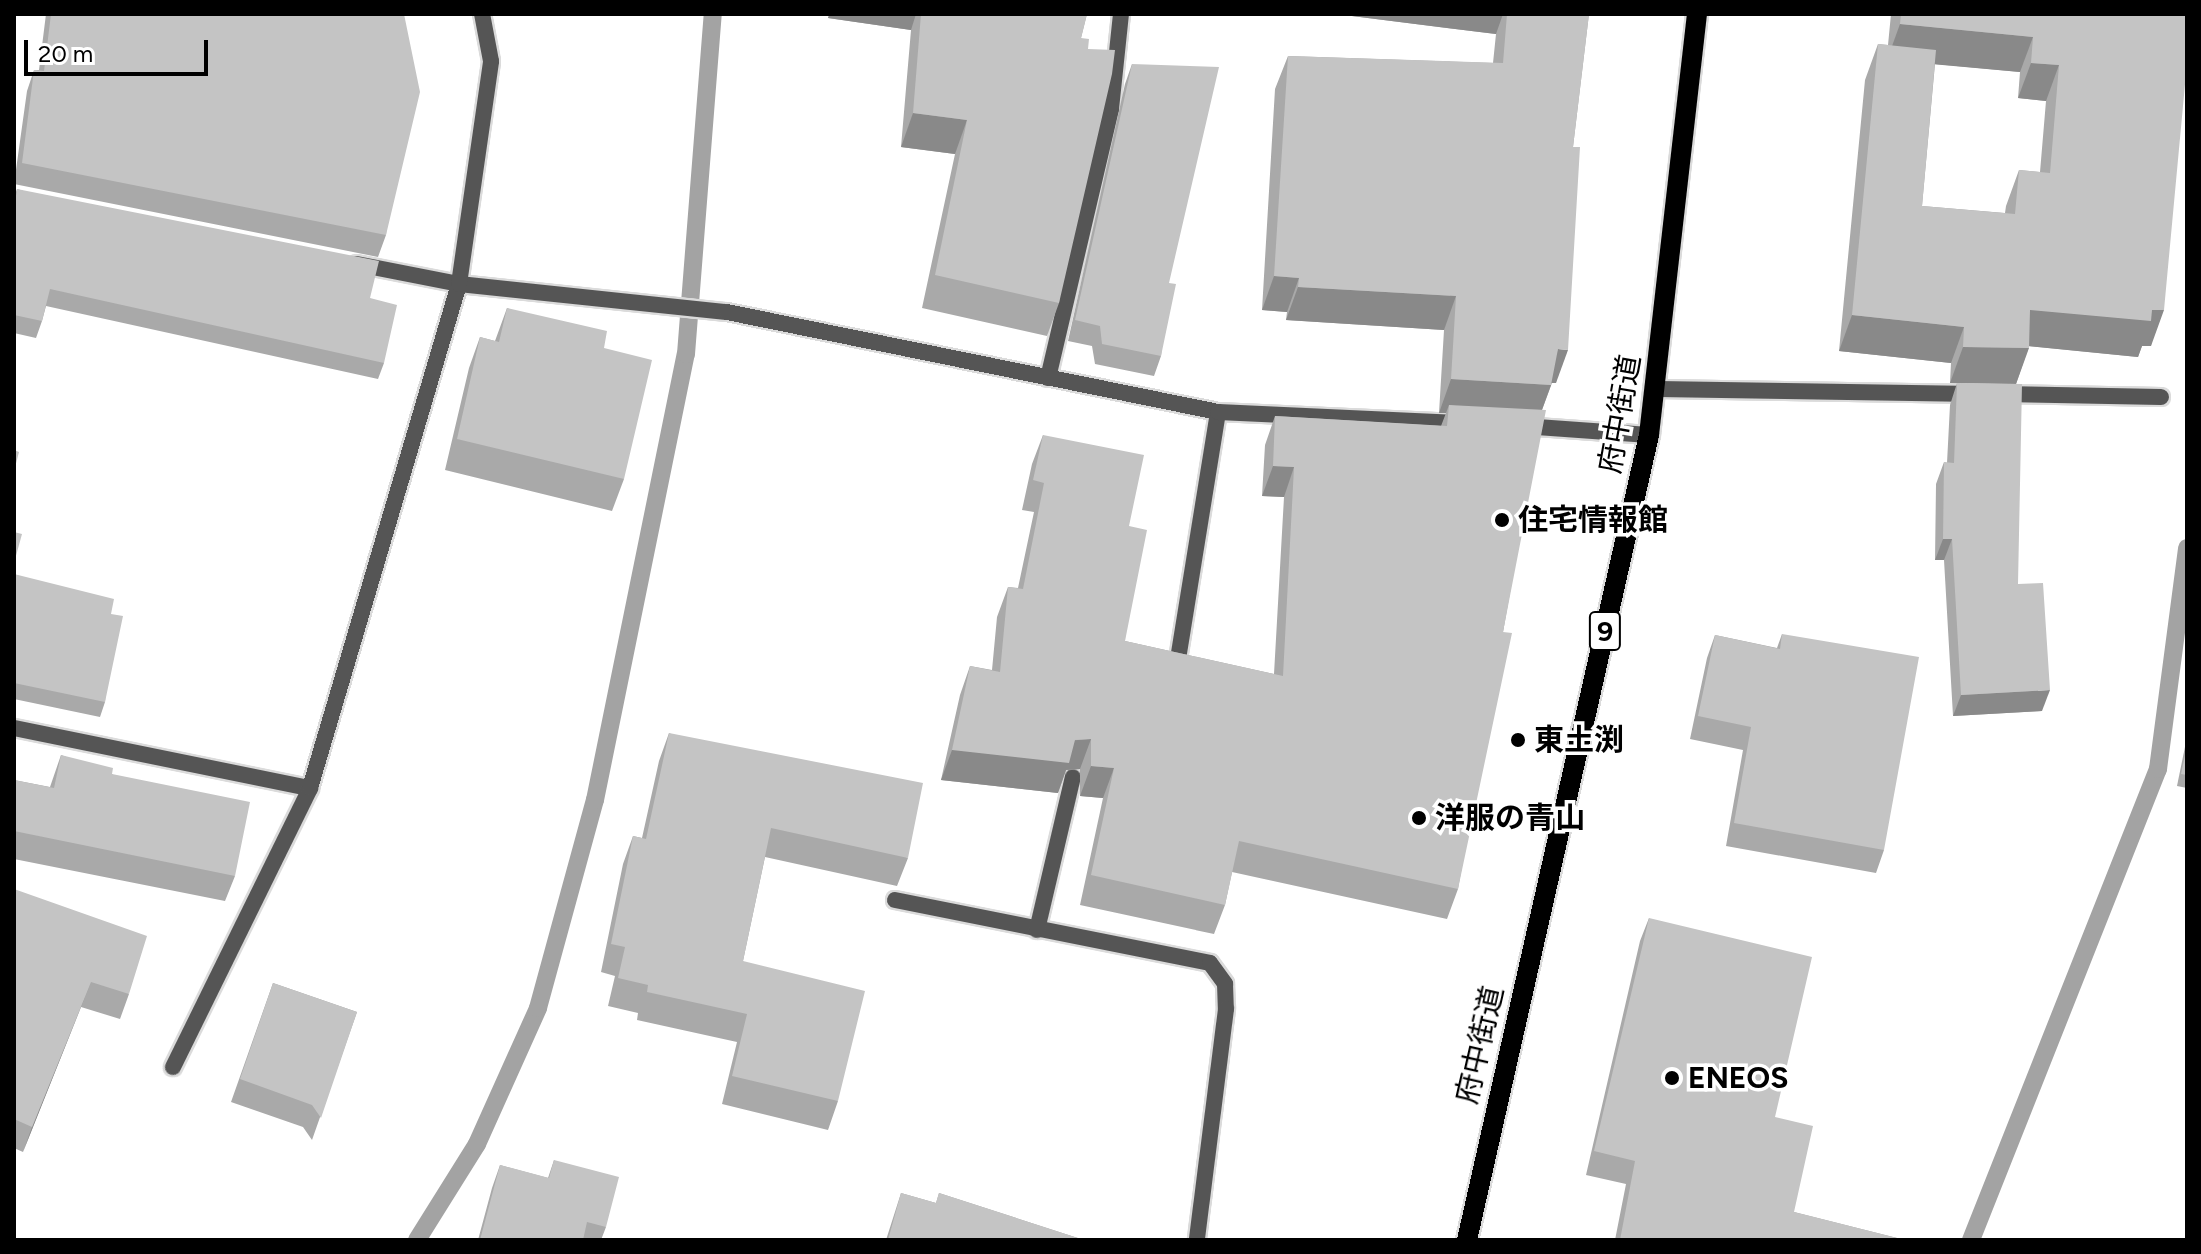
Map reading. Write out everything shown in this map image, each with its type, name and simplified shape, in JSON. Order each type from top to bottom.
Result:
[{"type":"main road","name":"府中街道","points":[[1467,1240],[1658,389],[1697,14]]},
{"type":"street","points":[[173,1067],[310,788],[459,284],[491,61],[482,14]]},
{"type":"street","points":[[1048,378],[1111,109],[1121,14]]},
{"type":"street","points":[[336,260],[459,284],[727,312],[1218,412],[1494,424],[1649,435]]},
{"type":"street","points":[[1658,389],[2161,397]]},
{"type":"street","points":[[1179,653],[1218,412]]},
{"type":"street","points":[[14,728],[310,788]]},
{"type":"street","points":[[1037,930],[1073,777]]},
{"type":"street","points":[[895,900],[1210,963],[1225,984],[1197,1240]]},
{"type":"building","points":[[51,14],[404,14],[420,92],[386,235],[22,163],[34,70],[44,71]]},
{"type":"building","points":[[921,14],[1087,14],[1081,38],[1089,39],[1088,49],[1115,50],[1059,303],[935,275],[967,120],[913,113]]},
{"type":"building","points":[[1507,14],[1589,14],[1573,147],[1580,147],[1568,350],[1558,349],[1551,385],[1451,379],[1456,296],[1298,287],[1299,278],[1274,276],[1288,56],[1503,63]]},
{"type":"building","points":[[1901,14],[2187,14],[2187,63],[2164,310],[2152,310],[2151,321],[2030,310],[2029,348],[1963,347],[1964,327],[1852,315],[1878,44],[1936,50],[1922,206],[2015,214],[2019,170],[2050,173],[2059,65],[2031,63],[2033,37],[1900,24]]},
{"type":"building","points":[[1132,64],[1219,67],[1169,283],[1176,284],[1161,356],[1102,344],[1100,326],[1075,320]]},
{"type":"building","points":[[17,189],[379,261],[370,298],[397,305],[384,363],[50,289],[42,321],[14,315],[14,209]]},
{"type":"building","points":[[507,308],[607,331],[604,348],[652,360],[624,479],[457,439],[480,337],[499,342]]},
{"type":"building","points":[[1957,383],[2022,384],[2018,584],[2043,583],[2050,690],[1961,695],[1952,539],[1943,539],[1944,462],[1954,463]]},
{"type":"building","points":[[1449,405],[1546,410],[1503,632],[1512,633],[1458,889],[1239,841],[1225,905],[1091,875],[1114,768],[1091,766],[1091,739],[1075,740],[1069,763],[952,750],[970,666],[1000,672],[1008,587],[1023,589],[1044,483],[1033,480],[1043,435],[1144,455],[1129,526],[1147,530],[1125,641],[1283,676],[1294,467],[1273,466],[1275,416],[1447,426]]},
{"type":"building","points":[[14,450],[19,452],[14,471]]},
{"type":"building","points":[[14,532],[22,534],[14,563]]},
{"type":"building","points":[[14,574],[114,599],[111,614],[123,616],[105,702],[14,683]]},
{"type":"building","points":[[1782,634],[1919,657],[1884,850],[1734,823],[1751,727],[1698,716],[1715,635],[1780,649]]},
{"type":"building","points":[[669,733],[923,783],[908,858],[771,828],[743,961],[865,991],[838,1101],[732,1076],[747,1014],[647,992],[648,985],[618,978],[625,947],[611,944],[633,836],[646,839]]},
{"type":"building","points":[[2187,746],[2187,775],[2181,774]]},
{"type":"building","points":[[61,755],[113,768],[112,774],[250,802],[235,876],[14,831],[14,780],[54,788]]},
{"type":"building","points":[[14,889],[147,936],[129,994],[91,982],[32,1127],[14,1119]]},
{"type":"building","points":[[1649,918],[1812,957],[1775,1117],[1813,1126],[1794,1212],[1905,1240],[1620,1240],[1635,1161],[1594,1151]]},
{"type":"building","points":[[273,983],[357,1012],[321,1118],[312,1105],[240,1079]]},
{"type":"building","points":[[554,1160],[619,1177],[606,1227],[587,1222],[583,1240],[480,1240],[500,1165],[549,1178]]},
{"type":"building","points":[[901,1193],[936,1203],[939,1193],[1084,1240],[888,1240]]},
{"type":"waterway","points":[[417,1240],[477,1144],[538,1008],[595,800],[686,354],[713,14]]},
{"type":"waterway","points":[[1971,1240],[2158,769],[2187,548]]},
{"type":"place","name":"住宅情報館","points":[[1502,520]]},
{"type":"place","name":"東土渕","points":[[1518,740]]},
{"type":"place","name":"洋服の青山","points":[[1419,818]]},
{"type":"place","name":"ENEOS","points":[[1672,1078]]}]
